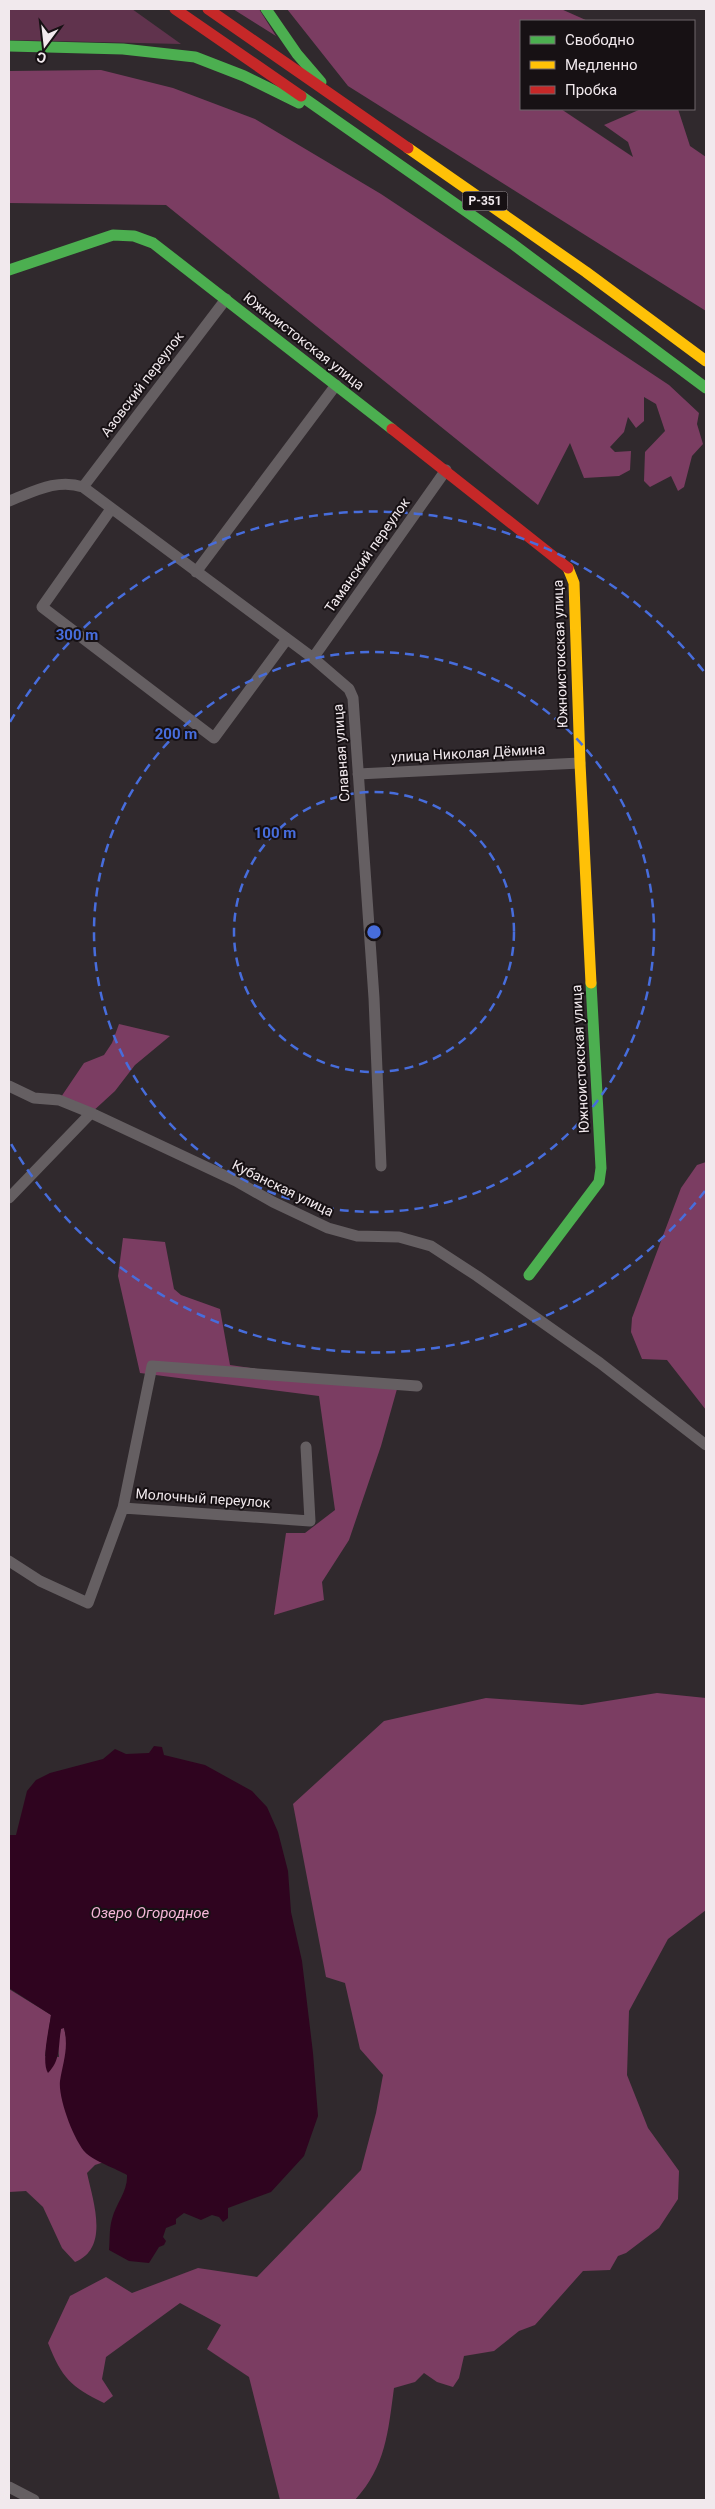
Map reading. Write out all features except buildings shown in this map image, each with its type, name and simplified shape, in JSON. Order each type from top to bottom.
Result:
[{"type":"main road","name":"Р-351","points":[[175,9],[349,128],[625,326],[706,388]]},
{"type":"main road","name":"Р-351","points":[[208,9],[586,272],[706,361]]},
{"type":"main road","points":[[266,9],[297,54],[332,95]]},
{"type":"main road","points":[[9,46],[123,49],[195,58],[244,76],[349,128]]},
{"type":"main road","name":"Южноистокская улица","points":[[9,270],[104,236],[134,236],[153,243],[562,560],[571,571],[574,583],[580,763],[601,1168],[599,1182],[529,1276]]},
{"type":"street","name":"Азовский переулок","points":[[83,487],[226,299]]},
{"type":"street","points":[[196,572],[336,385]]},
{"type":"street","name":"Таманский переулок","points":[[313,658],[446,470]]},
{"type":"street","points":[[9,501],[58,484],[83,487]]},
{"type":"street","name":"Славная улица","points":[[83,487],[313,658],[351,693],[374,998],[381,1166]]},
{"type":"street","points":[[111,509],[42,607],[214,738],[287,639]]},
{"type":"street","name":"улица Николая Дёмина","points":[[358,774],[580,763]]},
{"type":"street","name":"Кубанская улица","points":[[9,1086],[34,1098],[59,1100],[91,1113],[236,1181],[273,1202],[328,1228],[358,1236],[399,1237],[431,1246],[477,1276],[600,1363],[706,1445]]},
{"type":"street","points":[[9,1198],[91,1113]]},
{"type":"street","points":[[123,1508],[152,1366],[418,1386]]},
{"type":"street","name":"Молочный переулок","points":[[9,1561],[40,1580],[88,1603],[123,1508],[310,1520],[306,1447]]},
{"type":"street","points":[[9,2487],[34,2500]]},
{"type":"shaded area","points":[[9,9],[132,9],[181,44],[9,40]]},
{"type":"shaded area","points":[[233,9],[259,9],[276,36]]},
{"type":"shaded area","points":[[287,9],[561,9],[586,20],[520,20],[520,110],[562,110],[633,157],[628,142],[604,125],[639,110],[678,110],[690,146],[706,157],[706,311],[348,86]]},
{"type":"shaded area","points":[[101,70],[173,88],[255,119],[381,194],[669,385],[699,413],[697,424],[703,444],[692,456],[684,487],[678,491],[671,476],[650,487],[644,481],[645,452],[665,431],[656,404],[644,397],[644,421],[636,428],[628,417],[624,432],[610,447],[615,452],[631,451],[630,470],[619,476],[584,478],[570,443],[538,505],[166,205],[9,203],[9,71]]},
{"type":"shaded area","points":[[119,1024],[170,1036],[135,1065],[115,1091],[91,1113],[59,1100],[84,1063],[104,1055],[112,1043]]},
{"type":"shaded area","points":[[706,1162],[706,1410],[667,1360],[642,1359],[631,1332],[632,1318],[681,1188],[697,1165]]},
{"type":"shaded area","points":[[123,1238],[165,1242],[174,1289],[181,1295],[220,1309],[230,1365],[397,1389],[381,1446],[349,1540],[322,1582],[324,1600],[274,1615],[286,1533],[305,1533],[335,1510],[319,1396],[140,1373],[118,1276]]},
{"type":"shaded area","points":[[657,1693],[706,1698],[706,1910],[668,1939],[629,2011],[627,2075],[648,2128],[679,2171],[678,2199],[659,2228],[626,2253],[618,2256],[610,2270],[583,2271],[535,2325],[519,2331],[494,2351],[464,2356],[459,2378],[453,2387],[437,2382],[424,2373],[415,2382],[394,2388],[384,2448],[373,2474],[355,2500],[280,2500],[249,2377],[207,2349],[221,2325],[180,2303],[106,2357],[102,2379],[113,2396],[104,2403],[75,2386],[63,2373],[48,2343],[70,2296],[106,2277],[132,2293],[198,2268],[257,2277],[361,2170],[376,2113],[383,2075],[360,2049],[345,1983],[326,1977],[293,1804],[384,1721],[486,1698],[582,1705]]},
{"type":"shaded area","points":[[9,1989],[51,2015],[45,2056],[59,2057],[58,2045],[61,2028],[64,2028],[67,2041],[60,2084],[86,2153],[104,2162],[95,2165],[87,2173],[95,2210],[96,2235],[86,2255],[75,2262],[62,2248],[43,2207],[26,2191],[9,2192]]},
{"type":"water","name":"Озеро Огородное","points":[[154,1746],[162,1747],[164,1755],[205,1765],[252,1791],[267,1807],[278,1832],[288,1871],[291,1912],[302,1961],[318,2116],[304,2156],[271,2192],[228,2208],[228,2218],[223,2222],[219,2217],[212,2215],[201,2220],[184,2213],[176,2219],[176,2224],[166,2228],[163,2237],[166,2241],[164,2245],[159,2247],[149,2263],[129,2261],[109,2250],[111,2223],[126,2186],[127,2175],[94,2159],[86,2153],[72,2129],[64,2108],[60,2088],[66,2049],[64,2028],[61,2029],[57,2058],[48,2073],[45,2054],[51,2015],[9,1988],[9,1835],[16,1835],[27,1791],[36,1780],[50,1773],[103,1759],[115,1749],[126,1754],[149,1753]]},
{"type":"traffic: fast","points":[[266,9],[297,54],[321,82]]},
{"type":"traffic: fast","points":[[9,46],[123,49],[195,57],[244,76],[299,103]]},
{"type":"traffic: fast","points":[[301,96],[510,242],[706,388]]},
{"type":"traffic: fast","points":[[9,270],[113,235],[134,236],[153,243],[392,429]]},
{"type":"traffic: fast","points":[[529,1275],[599,1182],[601,1168],[591,983]]},
{"type":"traffic: slow","points":[[408,148],[586,272],[706,361]]},
{"type":"traffic: slow","points":[[568,568],[574,583],[580,763],[591,983]]},
{"type":"traffic: jam","points":[[175,9],[301,96]]},
{"type":"traffic: jam","points":[[208,9],[408,148]]},
{"type":"traffic: jam","points":[[392,429],[568,568]]}]
